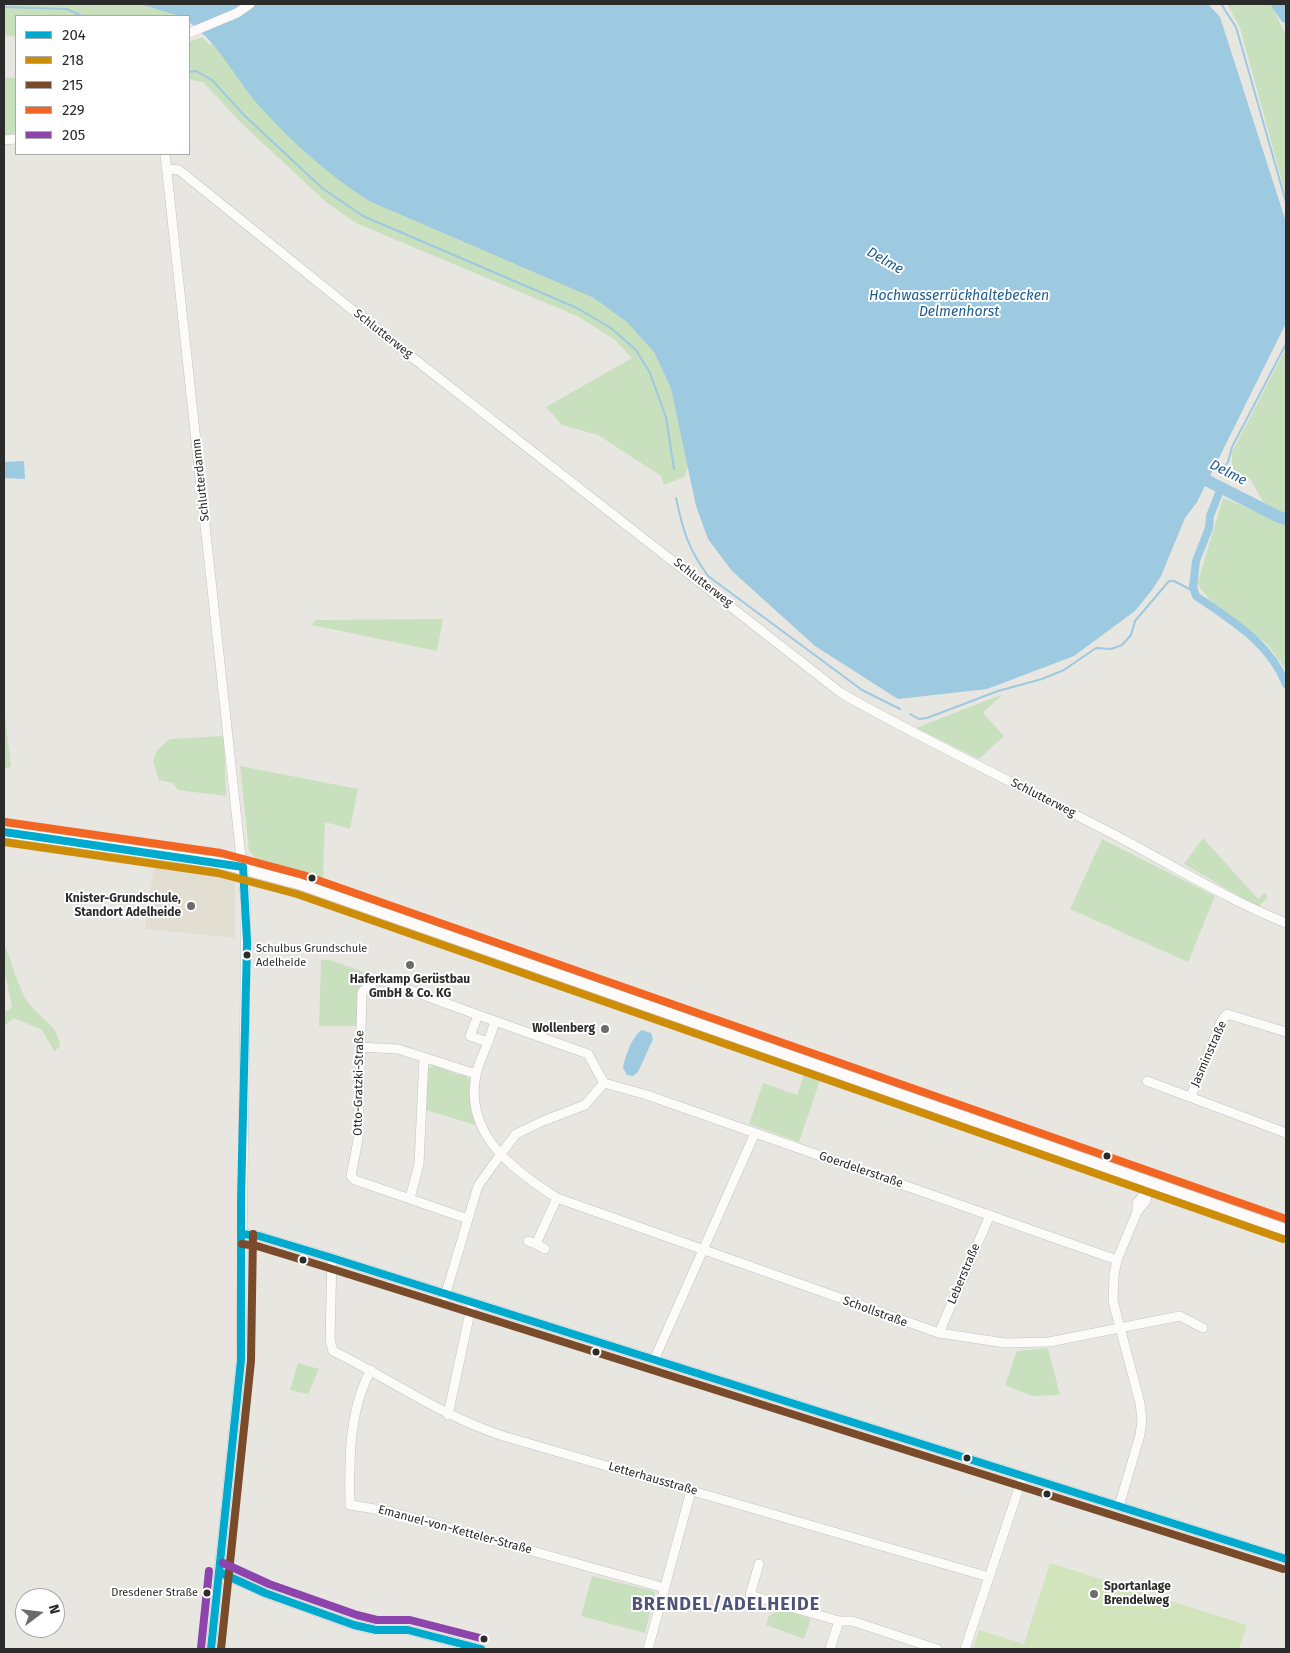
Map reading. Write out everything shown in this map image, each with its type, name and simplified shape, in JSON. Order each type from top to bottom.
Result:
[{"type":"main road","points":[[4,832],[243,867],[300,884],[1148,1187],[1286,1230]]},
{"type":"street","points":[[190,33],[237,12],[250,4]]},
{"type":"street","name":"Schlutterdamm","points":[[165,155],[243,867],[247,942],[241,1201],[243,1234],[241,1360],[211,1649]]},
{"type":"street","name":"Schlutterweg","points":[[168,169],[179,170],[371,325],[841,693],[895,724],[1112,833],[1259,912],[1286,923]]},
{"type":"street","name":"Otto-Gratzki-Straße","points":[[468,1220],[355,1180],[351,1176],[358,1140],[359,1047],[362,992],[374,981],[385,982],[478,1015]]},
{"type":"street","name":"Jasminstraße","points":[[1191,1096],[1221,1022],[1227,1014],[1286,1032]]},
{"type":"street","points":[[445,1296],[478,1186],[500,1155],[516,1134],[542,1121],[585,1105],[604,1083],[588,1054],[478,1015],[470,1036],[488,1042]]},
{"type":"street","name":"Schollstraße","points":[[495,1022],[476,1074],[473,1095],[475,1110],[481,1128],[500,1155],[531,1182],[557,1198],[939,1334],[1004,1344],[1049,1342],[1120,1332],[1180,1316],[1203,1328]]},
{"type":"street","points":[[359,1047],[398,1048],[476,1074]]},
{"type":"street","points":[[410,1198],[419,1164],[424,1058]]},
{"type":"street","points":[[1147,1081],[1286,1133]]},
{"type":"street","name":"Goerdelerstraße","points":[[604,1083],[647,1095],[1117,1260]]},
{"type":"street","points":[[654,1360],[755,1133]]},
{"type":"street","points":[[1120,1506],[1140,1435],[1142,1420],[1140,1403],[1113,1301],[1114,1275],[1117,1260],[1137,1212],[1137,1202],[1148,1187]]},
{"type":"street","points":[[545,1249],[532,1242],[557,1198]]},
{"type":"street","name":"Leberstraße","points":[[939,1334],[990,1215]]},
{"type":"street","points":[[243,1234],[259,1236],[332,1258],[445,1296],[1286,1559]]},
{"type":"street","name":"Letterhausstraße","points":[[332,1258],[331,1346],[333,1351],[371,1370],[448,1415],[503,1436],[989,1577]]},
{"type":"street","points":[[448,1415],[472,1304]]},
{"type":"street","name":"Emanuel-von-Ketteler-Straße","points":[[371,1370],[361,1388],[356,1404],[349,1484],[350,1505],[388,1511],[665,1588]]},
{"type":"street","points":[[964,1649],[1023,1476]]},
{"type":"street","points":[[648,1649],[691,1490]]},
{"type":"street","points":[[759,1564],[750,1595],[839,1621],[852,1621],[897,1635],[906,1645],[937,1649]]},
{"type":"street","points":[[219,1572],[265,1593],[354,1625],[376,1630],[408,1630],[481,1649]]},
{"type":"street","points":[[830,1649],[839,1621]]},
{"type":"shaded area","name":"Knister-Grundschule, Standort Adelheide","points":[[154,866],[224,874],[235,883],[235,938],[145,929]]},
{"type":"green space","points":[[4,4],[242,4],[190,16],[15,15],[15,37],[4,35]]},
{"type":"green space","points":[[1227,4],[1271,4],[1286,36],[1286,196],[1240,28]]},
{"type":"green space","points":[[202,37],[210,45],[214,42],[613,188],[697,466],[687,469],[684,477],[664,485],[661,476],[598,435],[562,425],[546,407],[632,358],[615,340],[577,316],[356,223],[326,202],[242,124],[203,82],[191,80],[190,42]]},
{"type":"green space","points":[[4,78],[15,78],[15,134],[4,135]]},
{"type":"green space","points":[[1286,348],[1286,514],[1266,507],[1250,479],[1232,471],[1232,452]]},
{"type":"green space","points":[[1223,498],[1286,523],[1286,670],[1268,645],[1214,605],[1197,584]]},
{"type":"green space","points":[[443,619],[437,651],[312,625],[315,620]]},
{"type":"green space","points":[[1003,694],[983,713],[1004,736],[979,759],[916,728]]},
{"type":"green space","points":[[4,707],[11,767],[4,768]]},
{"type":"green space","points":[[224,736],[226,796],[178,790],[173,783],[159,780],[153,761],[157,750],[170,739]]},
{"type":"green space","points":[[240,766],[358,789],[350,829],[325,822],[323,878],[256,859],[249,850]]},
{"type":"green space","points":[[1203,838],[1258,899],[1265,893],[1268,897],[1258,907],[1184,864]]},
{"type":"green space","points":[[1102,839],[1215,896],[1188,962],[1070,909]]},
{"type":"green space","points":[[4,947],[20,988],[28,1002],[50,1024],[57,1034],[60,1047],[54,1051],[42,1030],[14,1018],[4,1026],[4,1013],[12,1007],[4,969]]},
{"type":"green space","points":[[321,960],[330,960],[372,975],[359,990],[358,1026],[319,1026]]},
{"type":"green space","points":[[434,1065],[459,1075],[463,1073],[471,1081],[471,1109],[479,1126],[426,1110],[424,1103],[427,1096],[426,1070]]},
{"type":"green space","points":[[806,1069],[822,1075],[799,1142],[749,1124],[763,1083],[797,1095]]},
{"type":"green space","points":[[1048,1348],[1060,1395],[1032,1396],[1005,1385],[1017,1351]]},
{"type":"green space","points":[[298,1363],[319,1369],[308,1394],[290,1390]]},
{"type":"green space","name":"Sportanlage Brendelweg","points":[[1050,1563],[1247,1625],[1239,1649],[973,1649],[979,1630],[1024,1644]]},
{"type":"green space","points":[[592,1576],[654,1591],[656,1599],[653,1600],[645,1633],[581,1616]]},
{"type":"green space","points":[[781,1608],[811,1619],[804,1639],[766,1625],[769,1616]]},
{"type":"water","name":"Hochwasserrückhaltebecken Delmenhorst","points":[[140,4],[1208,4],[1220,17],[1286,222],[1286,323],[1197,502],[1185,518],[1161,576],[1135,611],[1074,656],[987,689],[898,699],[815,646],[732,571],[708,539],[696,506],[671,388],[654,352],[627,322],[594,298],[369,201],[326,170],[274,122],[253,98],[210,41],[190,23],[190,15],[170,13]]},
{"type":"water","points":[[24,461],[25,479],[4,478],[4,462]]},
{"type":"water","points":[[642,1030],[651,1033],[653,1039],[638,1072],[633,1076],[627,1075],[623,1068],[625,1058],[632,1042]]},
{"type":"waterway","points":[[1221,4],[1236,27],[1286,202]]},
{"type":"waterway","points":[[1277,4],[1286,17]]},
{"type":"waterway","points":[[4,7],[67,9],[80,15]]},
{"type":"waterway","points":[[190,72],[196,71],[212,80],[244,115],[322,188],[363,216],[577,308],[611,328],[636,350],[650,373],[666,417],[674,469]]},
{"type":"waterway","points":[[1224,467],[1228,462],[1232,447],[1286,344]]},
{"type":"waterway","name":"Delme","points":[[1192,473],[1286,519]]},
{"type":"waterway","points":[[1221,488],[1210,516],[1209,528],[1196,561],[1193,587],[1196,596],[1236,624],[1260,644],[1279,669],[1286,684]]},
{"type":"waterway","points":[[676,498],[687,539],[708,576],[862,690],[900,709]]},
{"type":"waterway","points":[[910,714],[919,719],[927,718],[998,691],[1042,679],[1064,670],[1096,648],[1111,649],[1122,645],[1131,635],[1135,621],[1169,581],[1174,581],[1195,592]]},
{"type":"transit line","name":"229","points":[[5,822],[221,853],[303,875],[1286,1219]]},
{"type":"transit line","name":"204","points":[[4,832],[243,867]]},
{"type":"transit line","name":"218","points":[[4,842],[218,873],[297,894],[1283,1239]]},
{"type":"transit line","name":"204","points":[[211,1649],[241,1360],[241,1201],[247,942],[243,867]]},
{"type":"transit line","name":"204","points":[[243,1234],[259,1236],[332,1258],[1286,1559]]},
{"type":"transit line","name":"215","points":[[221,1649],[251,1361],[253,1234]]},
{"type":"transit line","name":"215","points":[[242,1244],[257,1246],[329,1268],[1283,1569]]},
{"type":"transit line","name":"205","points":[[223,1563],[269,1584],[357,1615],[377,1620],[410,1620],[484,1639]]},
{"type":"transit line","name":"205","points":[[201,1648],[209,1571]]},
{"type":"transit line","name":"204","points":[[219,1572],[265,1593],[354,1625],[376,1630],[408,1630],[481,1649]]},
{"type":"place","name":"Knister-Grundschule, Standort Adelheide","points":[[191,906]]},
{"type":"place","name":"Schulbus Grundschule Adelheide","points":[[247,955]]},
{"type":"place","name":"Haferkamp Gerüstbau GmbH & Co. KG","points":[[410,965]]},
{"type":"place","name":"Wollenberg","points":[[605,1029]]},
{"type":"place","name":"Dresdener Straße","points":[[207,1593]]},
{"type":"place","name":"Sportanlage Brendelweg","points":[[1094,1594]]},
{"type":"district","name":"BRENDEL/ADELHEIDE","points":[[726,1605]]}]
